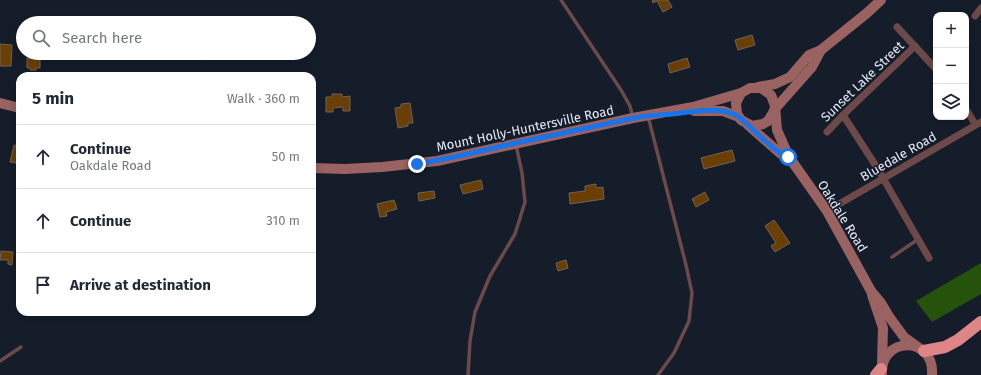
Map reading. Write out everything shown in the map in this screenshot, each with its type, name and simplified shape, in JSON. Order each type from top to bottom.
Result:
[{"type":"highway","points":[[923,351],[945,347],[958,340],[981,322]]},
{"type":"main road","points":[[821,50],[812,67],[774,110],[768,121],[763,124],[752,126],[743,120],[736,109],[736,103],[741,93],[756,87],[775,84],[790,77],[809,55],[821,50],[867,14],[881,0]]},
{"type":"main road","points":[[756,87],[771,95],[774,100],[774,110]]},
{"type":"main road","name":"Mount Holly-Huntersville Road","points":[[316,168],[345,169],[417,164],[648,115],[693,107],[741,93]]},
{"type":"main road","points":[[0,103],[16,107]]},
{"type":"main road","name":"Mount Holly-Huntersville Road","points":[[648,115],[715,110],[723,111],[743,120]]},
{"type":"main road","name":"Oakdale Road","points":[[774,110],[777,130],[788,157],[826,210],[871,291],[904,337],[923,351]]},
{"type":"main road","name":"Oakdale Road","points":[[743,120],[781,154],[788,157]]},
{"type":"main road","name":"Oakdale Road","points":[[871,291],[883,328],[880,371]]},
{"type":"main road","points":[[880,371],[889,352],[897,347],[905,345],[914,346],[923,351],[931,361],[932,375]]},
{"type":"street","points":[[975,16],[981,8]]},
{"type":"street","points":[[897,27],[933,66]]},
{"type":"street","name":"Sunset Lake Street","points":[[827,132],[915,46]]},
{"type":"street","points":[[969,112],[978,123]]},
{"type":"street","points":[[843,115],[883,178],[929,258]]},
{"type":"street","name":"Bluedale Road","points":[[826,210],[978,123]]},
{"type":"lane","points":[[560,0],[621,90],[630,106],[634,118]]},
{"type":"lane","points":[[648,115],[692,293],[689,321],[674,353],[658,375]]},
{"type":"lane","points":[[468,375],[470,341],[475,312],[490,276],[514,234],[525,202],[522,173],[516,143]]},
{"type":"lane","points":[[892,257],[918,240]]},
{"type":"lane","points":[[0,361],[21,347]]},
{"type":"green space","points":[[981,263],[981,294],[932,322],[916,301]]},
{"type":"building","points":[[668,0],[672,7],[663,12],[657,1],[653,3],[652,1]]},
{"type":"building","points":[[752,35],[755,45],[738,50],[735,40]]},
{"type":"building","points":[[0,44],[12,45],[11,66],[0,66]]},
{"type":"building","points":[[687,58],[690,67],[670,73],[668,64]]},
{"type":"building","points":[[27,60],[40,60],[40,68],[30,70],[30,68],[27,68]]},
{"type":"building","points":[[332,94],[342,94],[342,97],[350,96],[350,111],[343,111],[343,107],[333,108],[333,112],[326,112],[326,97],[332,97]]},
{"type":"building","points":[[410,103],[413,123],[408,123],[408,126],[398,128],[395,108],[401,107],[401,104]]},
{"type":"building","points":[[14,145],[16,145],[16,163],[10,162]]},
{"type":"building","points":[[732,150],[735,161],[704,169],[701,158]]},
{"type":"building","points":[[481,180],[483,189],[463,194],[460,185]]},
{"type":"building","points":[[596,184],[596,188],[603,187],[604,199],[570,204],[569,193],[585,191],[585,186]]},
{"type":"building","points":[[434,191],[435,198],[419,201],[418,193]]},
{"type":"building","points":[[705,192],[709,200],[696,207],[692,199]]},
{"type":"building","points":[[394,200],[397,209],[386,212],[387,216],[380,217],[377,204]]},
{"type":"building","points":[[774,220],[790,243],[775,252],[771,246],[776,243],[765,226]]},
{"type":"building","points":[[1,251],[13,252],[12,265],[8,264],[8,260],[0,260]]},
{"type":"building","points":[[566,260],[568,268],[558,271],[556,263]]},
{"type":"route","points":[[417,164],[437,161],[648,115],[673,114],[702,110],[723,111],[739,117],[781,154],[788,157]]}]
